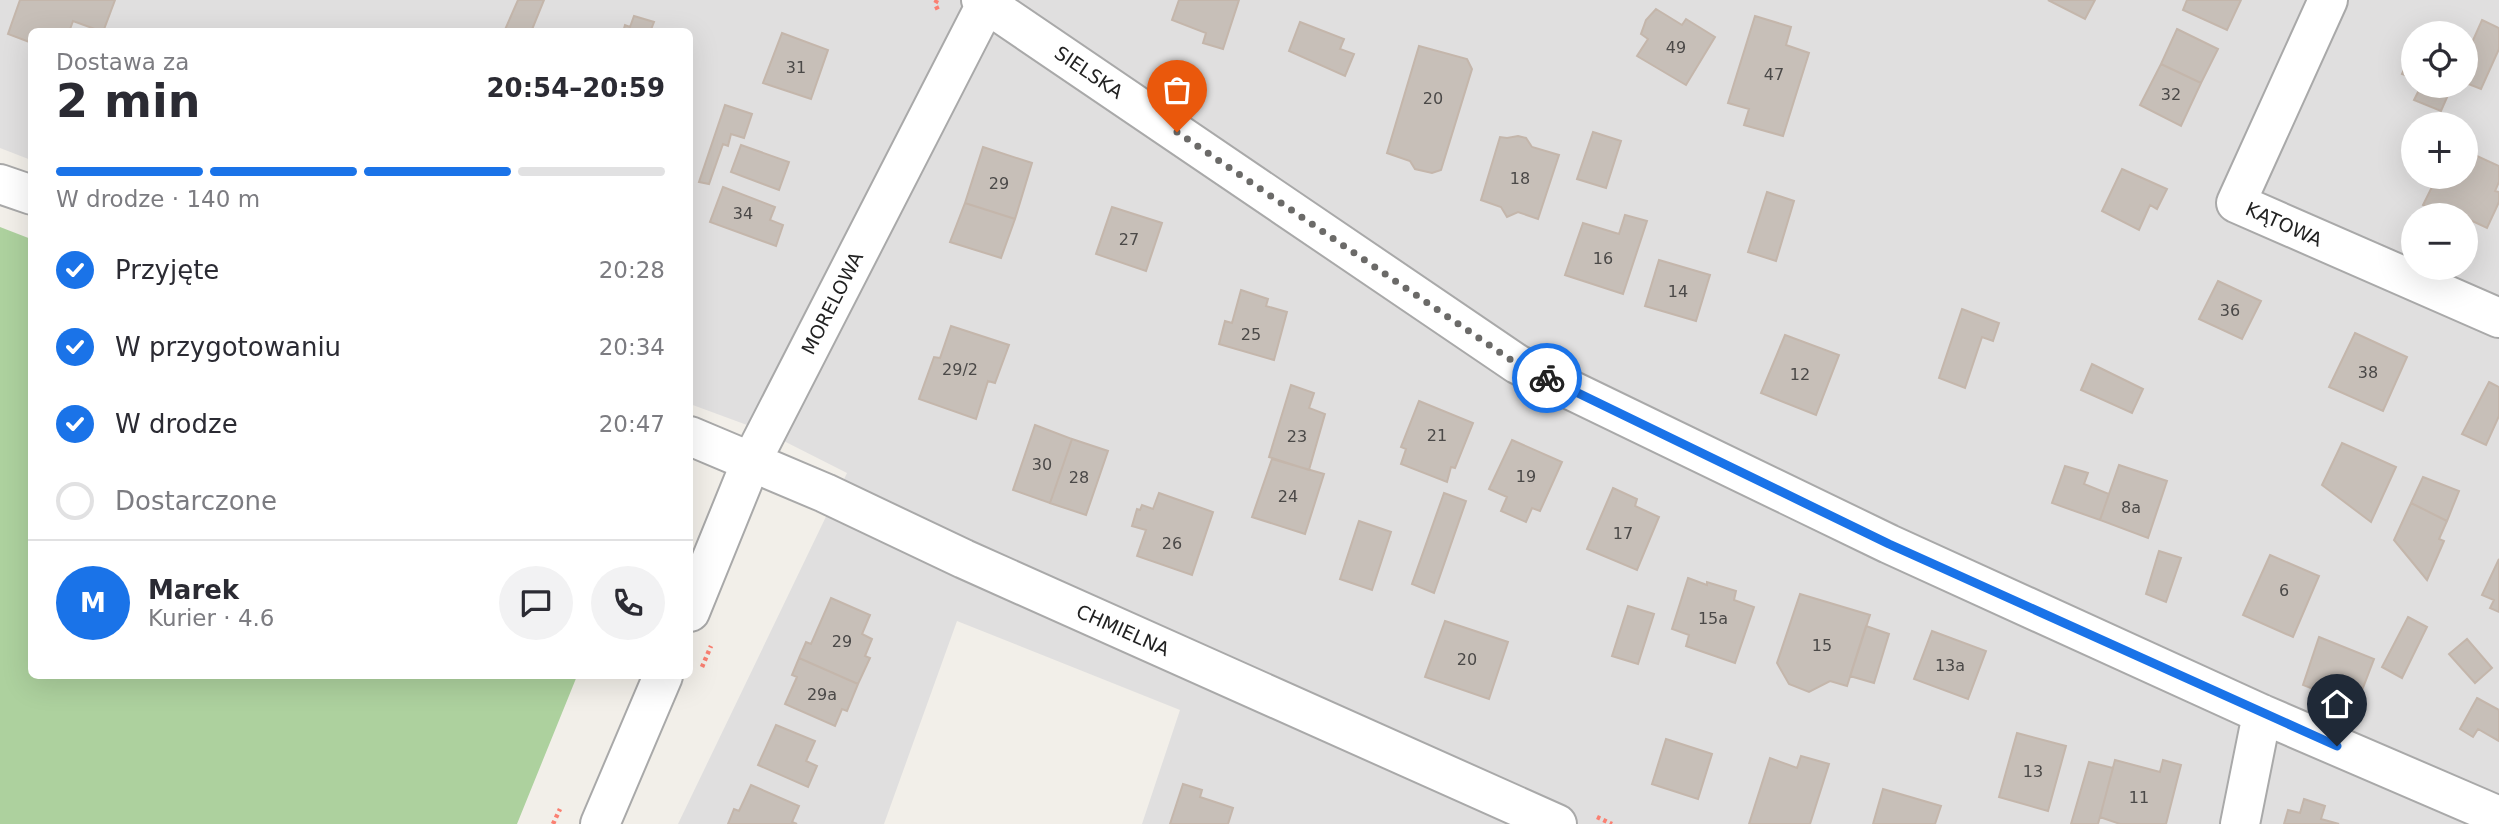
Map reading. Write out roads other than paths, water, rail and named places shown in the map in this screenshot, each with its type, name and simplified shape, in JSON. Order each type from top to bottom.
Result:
[{"type":"street","name":"KĄTOWA","points":[[2328,0],[2236,203],[2499,318]]},
{"type":"street","name":"MORELOWA","points":[[693,605],[751,461],[986,1]]},
{"type":"street","name":"SIELSKA","points":[[986,1],[1517,364],[1889,544],[2262,714],[2499,816]]},
{"type":"street","points":[[0,184],[28,194]]},
{"type":"street","name":"CHMIELNA","points":[[693,437],[1557,824]]},
{"type":"street","points":[[600,824],[662,679]]},
{"type":"street","points":[[2241,824],[2262,714]]}]
